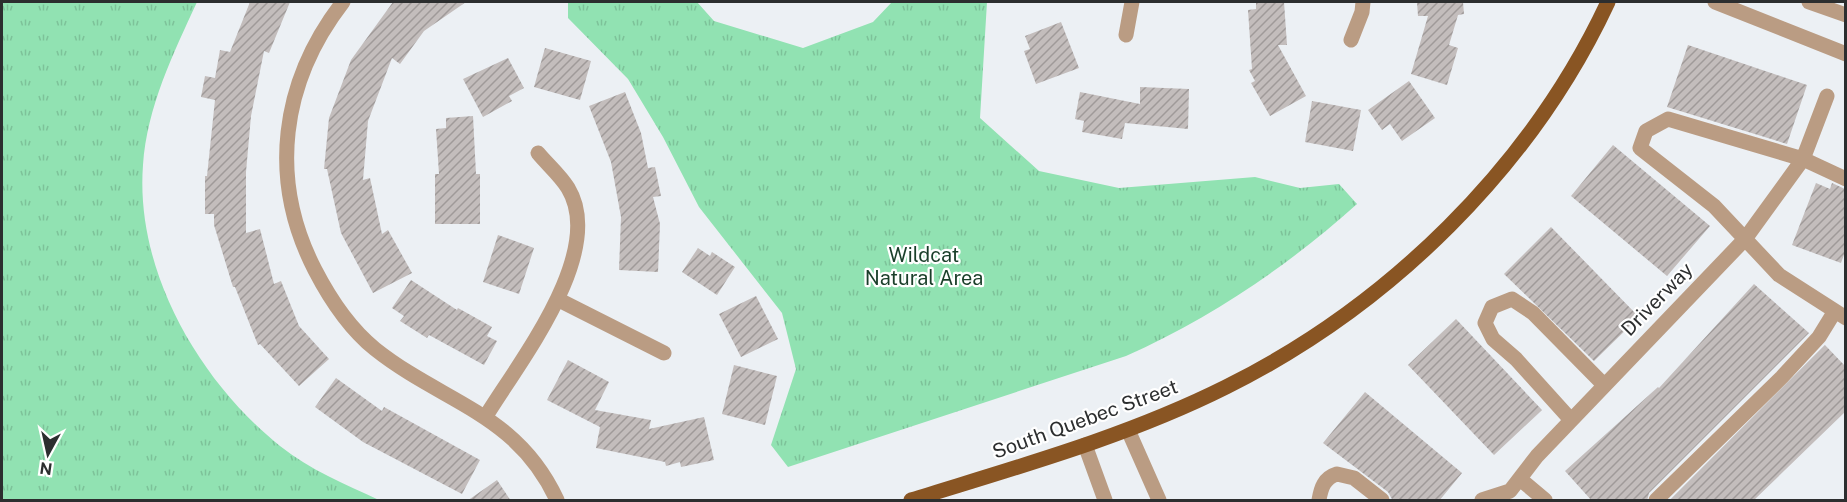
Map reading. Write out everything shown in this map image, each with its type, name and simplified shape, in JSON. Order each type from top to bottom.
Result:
[{"type":"main road","name":"South Quebec Street","points":[[911,501],[1128,430],[1225,387],[1268,364],[1338,319],[1407,264],[1474,200],[1535,126],[1580,57],[1608,2]]},
{"type":"street","points":[[343,2],[321,29],[300,77],[287,127],[285,172],[292,215],[306,254],[344,317],[374,347],[402,368],[486,416],[526,451],[545,476],[557,501]]},
{"type":"street","points":[[1126,35],[1132,2]]},
{"type":"street","points":[[1351,40],[1362,12],[1363,2]]},
{"type":"street","points":[[1715,2],[1845,54]]},
{"type":"street","points":[[1809,2],[1845,15]]},
{"type":"street","name":"Driverway","points":[[1482,501],[1510,491],[1571,420],[1745,238],[1803,159],[1827,96]]},
{"type":"street","points":[[1656,501],[1782,377],[1840,314],[1779,274],[1714,206],[1640,148],[1646,131],[1668,119],[1803,159],[1845,179]]},
{"type":"street","points":[[486,416],[559,300],[574,258],[578,218],[568,188],[537,153]]},
{"type":"street","points":[[1571,420],[1516,359],[1493,339],[1485,323],[1492,307],[1512,299],[1533,313],[1604,385]]},
{"type":"street","points":[[559,300],[664,353]]},
{"type":"street","points":[[1128,430],[1159,501]]},
{"type":"street","points":[[1085,445],[1105,501]]},
{"type":"street","points":[[1319,501],[1321,487],[1326,480],[1337,474],[1354,478],[1382,501]]},
{"type":"street","points":[[1520,478],[1545,501]]},
{"type":"green space","points":[[2,2],[197,2],[162,81],[145,143],[143,205],[150,244],[161,283],[178,321],[199,356],[223,390],[251,420],[280,446],[303,462],[379,500],[2,500]]},
{"type":"green space","name":"Wildcat Natural Area","points":[[568,2],[697,2],[714,21],[803,48],[873,22],[892,2],[987,2],[980,118],[1039,171],[1119,188],[1255,177],[1300,188],[1339,184],[1357,204],[1304,249],[1248,289],[1188,325],[1126,356],[788,467],[771,445],[796,369],[782,313],[699,207],[663,137],[628,79],[568,18]]},
{"type":"building","points":[[250,2],[290,2],[269,53],[264,51],[251,116],[246,172],[246,233],[260,229],[274,284],[281,281],[299,326],[329,359],[299,386],[260,344],[258,345],[235,287],[233,287],[214,225],[214,214],[205,214],[205,176],[207,176],[215,100],[201,97],[205,76],[215,78],[220,50],[230,52]]},
{"type":"building","points":[[393,2],[466,2],[424,31],[400,64],[392,58],[368,121],[363,180],[370,178],[382,234],[388,230],[412,273],[373,293],[341,233],[327,169],[324,169],[329,118],[351,60]]},
{"type":"building","points":[[1256,2],[1284,2],[1287,45],[1278,45],[1306,96],[1270,116],[1251,83],[1255,81],[1249,70],[1252,69],[1248,10],[1256,9]]},
{"type":"building","points":[[1417,2],[1463,2],[1464,14],[1458,15],[1449,45],[1458,48],[1447,85],[1411,74],[1428,16],[1418,16]]},
{"type":"building","points":[[1061,22],[1079,68],[1036,84],[1024,51],[1030,49],[1025,36]]},
{"type":"building","points":[[1688,45],[1807,85],[1787,144],[1667,107]]},
{"type":"building","points":[[545,48],[591,61],[580,100],[534,87]]},
{"type":"building","points":[[508,58],[524,88],[509,96],[512,101],[483,117],[463,79]]},
{"type":"building","points":[[1409,81],[1435,118],[1402,141],[1390,124],[1382,130],[1368,110]]},
{"type":"building","points":[[1140,87],[1189,89],[1188,129],[1125,123],[1122,139],[1082,132],[1084,121],[1075,119],[1080,92],[1140,104]]},
{"type":"building","points":[[625,92],[641,133],[648,168],[655,167],[661,196],[653,197],[660,224],[658,272],[619,270],[621,217],[611,162],[589,106]]},
{"type":"building","points":[[1312,101],[1361,110],[1353,151],[1305,142]]},
{"type":"building","points":[[473,116],[476,174],[480,174],[480,224],[435,224],[435,174],[439,174],[436,129],[446,128],[446,118]]},
{"type":"building","points":[[1613,145],[1710,226],[1667,276],[1571,196]]},
{"type":"building","points":[[1816,183],[1830,189],[1832,183],[1845,189],[1845,252],[1841,263],[1792,245]]},
{"type":"building","points":[[1551,227],[1639,317],[1594,361],[1504,274]]},
{"type":"building","points":[[498,235],[534,248],[519,294],[483,282]]},
{"type":"building","points":[[698,248],[710,256],[712,252],[735,267],[717,295],[682,272]]},
{"type":"building","points":[[411,280],[457,310],[458,308],[492,327],[487,336],[497,341],[484,365],[429,335],[427,338],[400,321],[404,316],[392,308]]},
{"type":"building","points":[[1754,284],[1809,333],[1649,493],[1647,501],[1592,501],[1565,471],[1659,388]]},
{"type":"building","points":[[756,296],[778,339],[741,357],[719,314]]},
{"type":"building","points":[[1456,319],[1542,410],[1494,455],[1408,365]]},
{"type":"building","points":[[1825,345],[1845,366],[1845,412],[1753,501],[1669,501]]},
{"type":"building","points":[[568,360],[609,382],[595,410],[651,420],[649,429],[704,417],[714,460],[681,467],[680,462],[666,466],[665,462],[596,448],[600,427],[547,400]]},
{"type":"building","points":[[734,365],[777,376],[765,425],[722,414]]},
{"type":"building","points":[[336,378],[382,411],[384,407],[480,460],[462,494],[363,442],[315,407]]},
{"type":"building","points":[[1365,392],[1462,473],[1439,501],[1393,501],[1388,492],[1323,443]]},
{"type":"building","points":[[497,480],[511,501],[467,501]]}]
